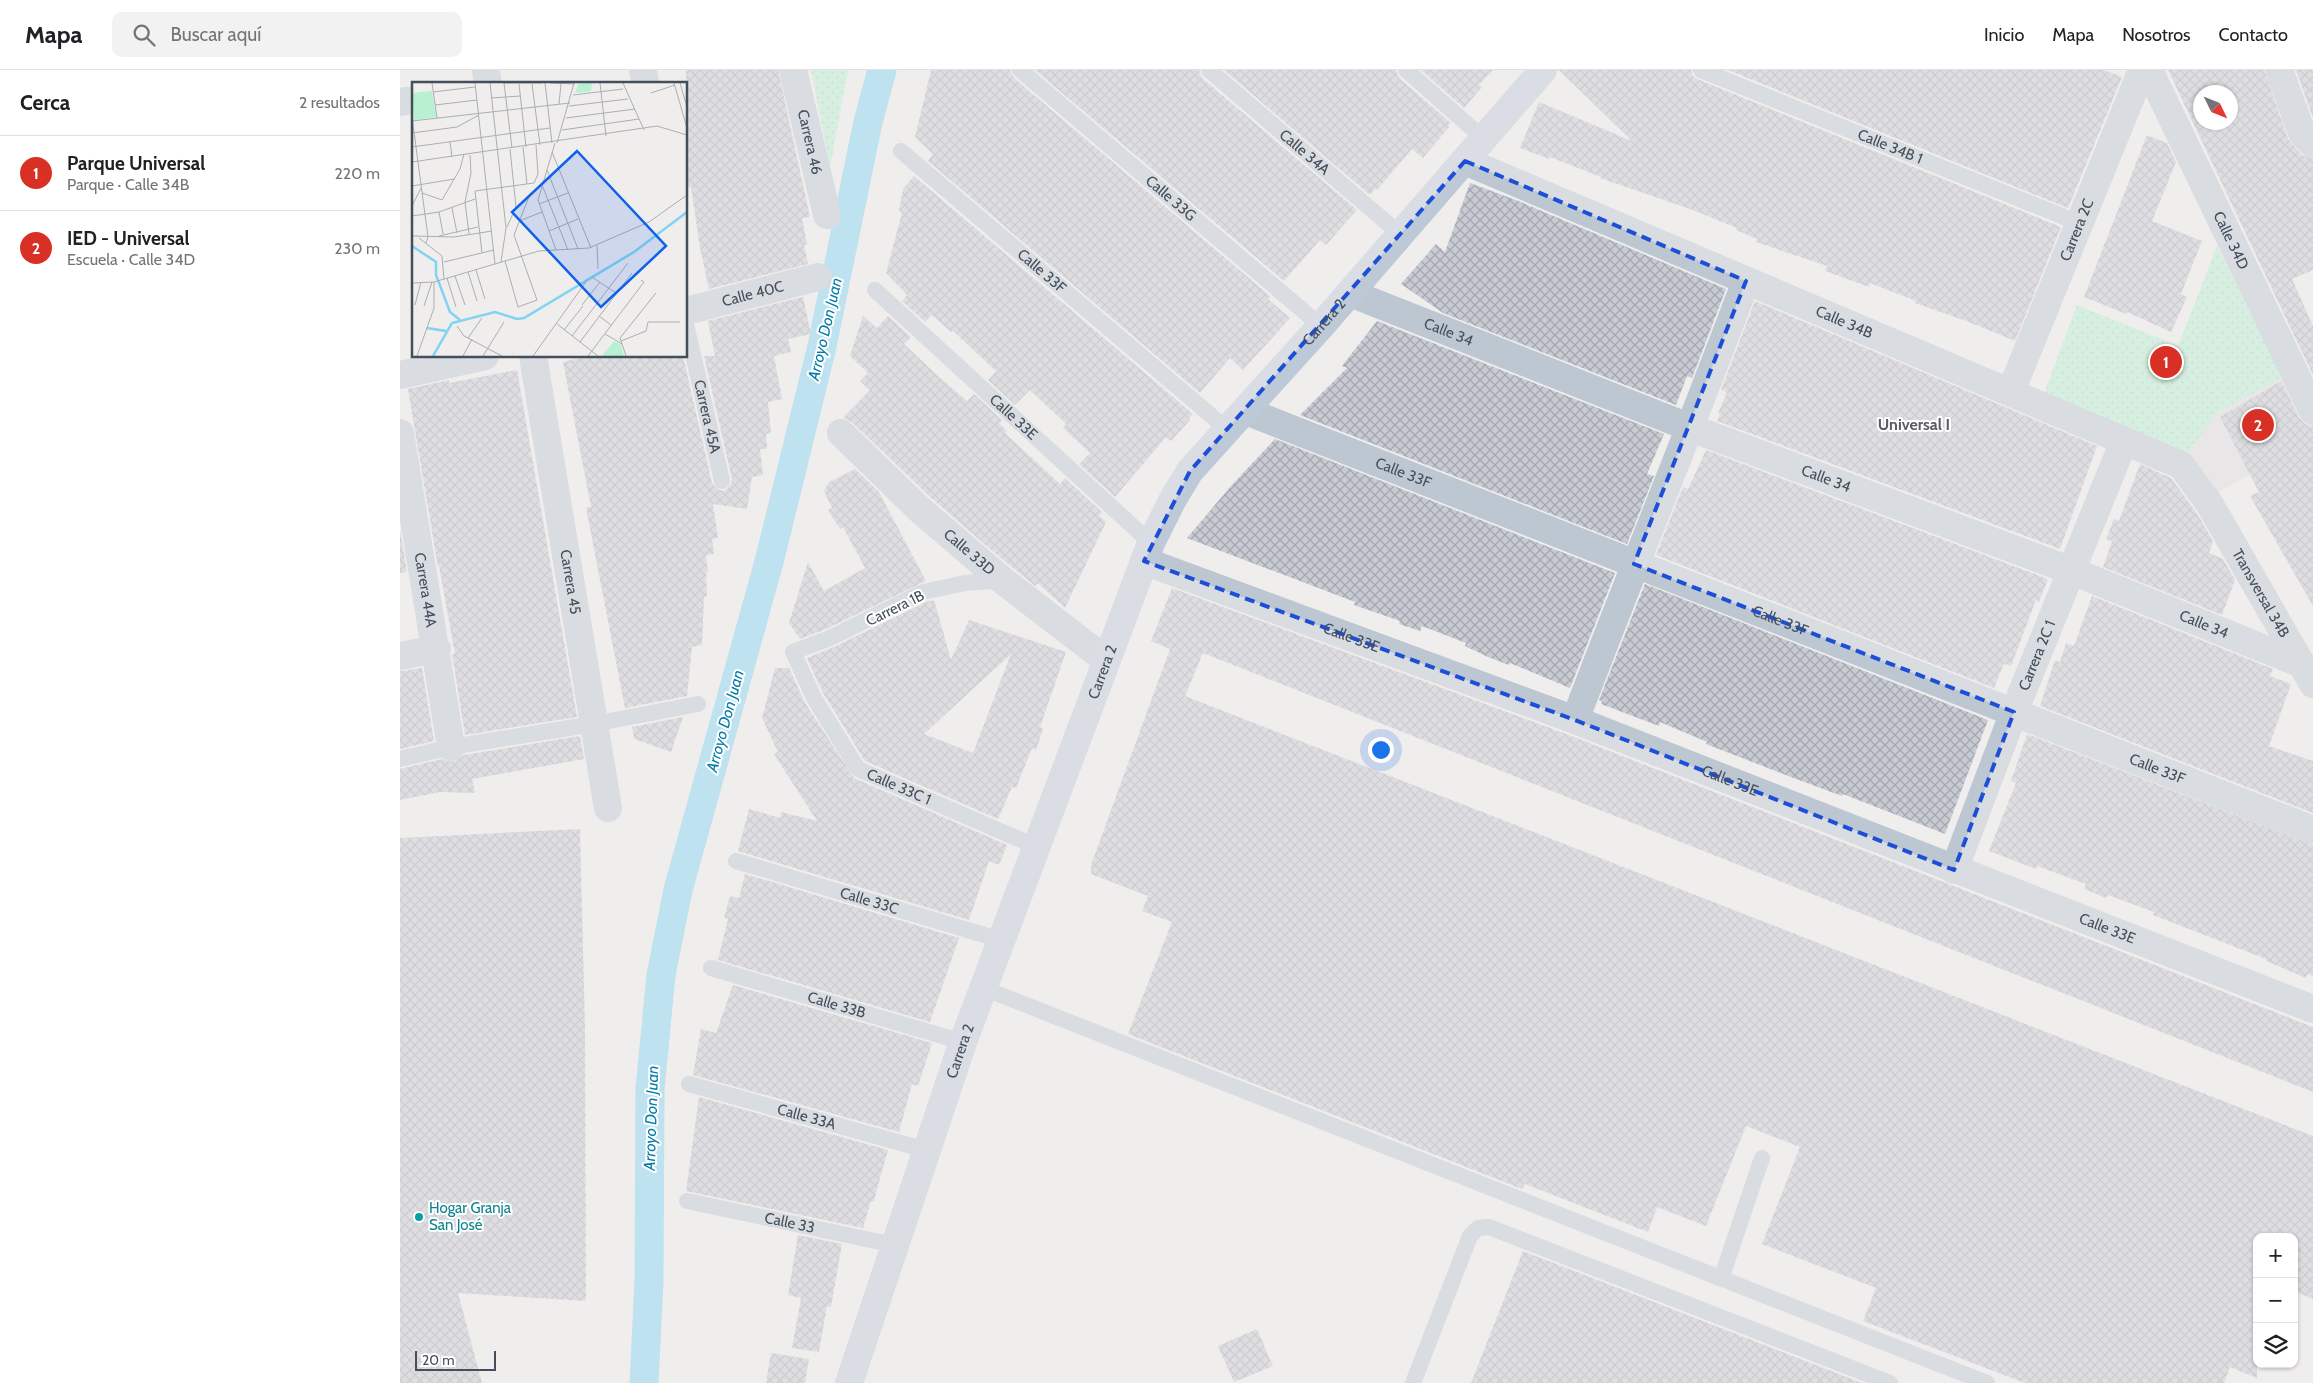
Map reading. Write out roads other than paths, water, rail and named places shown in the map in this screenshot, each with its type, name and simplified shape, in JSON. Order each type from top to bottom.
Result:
[{"type":"street","name":"Carrera 46","points":[[793,70],[827,215]]},
{"type":"street","name":"Carrera 2","points":[[849,1383],[963,1042],[1106,660],[1148,552],[1173,499],[1190,471],[1321,326],[1543,70]]},
{"type":"street","points":[[2279,70],[2302,132],[2313,144]]},
{"type":"street","name":"Carrera 2C","points":[[2011,391],[2138,71]]},
{"type":"street","name":"Calle 34D","points":[[2138,71],[2313,411]]},
{"type":"street","name":"Calle 34B","points":[[1465,161],[1746,281],[2011,391],[2181,465],[2209,502]]},
{"type":"street","name":"Calle 40C","points":[[688,310],[818,277]]},
{"type":"street","points":[[1576,720],[1634,564],[1691,428],[1746,281]]},
{"type":"street","name":"Calle 34","points":[[1350,293],[1691,428],[2072,571],[2308,674]]},
{"type":"street","points":[[400,375],[476,358]]},
{"type":"street","name":"Carrera 45","points":[[533,358],[608,808]]},
{"type":"street","name":"Calle 33F","points":[[1237,420],[1634,564],[2313,830]]},
{"type":"street","name":"Carrera 44A","points":[[400,433],[437,649],[451,747]]},
{"type":"street","name":"Calle 33D","points":[[841,433],[918,508],[1002,580],[1106,660]]},
{"type":"street","name":"Carrera 2C 1","points":[[1954,870],[2014,712],[2124,441]]},
{"type":"street","name":"Transversal 34B","points":[[2209,502],[2308,674]]},
{"type":"street","name":"Calle 33E","points":[[1148,552],[1954,870],[2313,1009]]},
{"type":"street","points":[[400,656],[437,649]]},
{"type":"lane","name":"Calle 33G","points":[[1020,70],[1321,326]]},
{"type":"lane","name":"Calle 34A","points":[[1209,70],[1400,234]]},
{"type":"lane","points":[[1406,70],[1483,138]]},
{"type":"lane","name":"Calle 34B 1","points":[[1701,70],[2079,223]]},
{"type":"lane","name":"Calle 33F","points":[[901,151],[1237,420]]},
{"type":"lane","name":"Calle 33E","points":[[875,290],[1148,552]]},
{"type":"lane","name":"Carrera 45A","points":[[688,333],[722,481]]},
{"type":"lane","name":"Carrera 1B","points":[[792,652],[830,638],[923,592],[965,583],[1002,580]]},
{"type":"lane","name":"Calle 33C 1","points":[[792,652],[814,698],[858,769],[1037,847]]},
{"type":"lane","points":[[400,759],[451,747],[594,724],[698,704]]},
{"type":"lane","name":"Calle 33C","points":[[736,860],[1001,940]]},
{"type":"lane","name":"Calle 33B","points":[[711,968],[963,1042]]},
{"type":"lane","points":[[983,988],[1987,1383]]},
{"type":"lane","name":"Calle 33A","points":[[689,1084],[926,1150]]},
{"type":"lane","points":[[1721,1278],[1762,1158]]},
{"type":"lane","name":"Calle 33","points":[[686,1201],[894,1245]]},
{"type":"lane","points":[[1413,1383],[1470,1236],[1478,1228],[1490,1227],[1890,1383]]},
{"type":"waterway","name":"Arroyo Don Juan","points":[[644,1383],[649,1282],[650,1089],[661,975],[678,890],[770,558],[822,346],[868,122],[882,70]]},
{"type":"place","name":"Parque Universal","points":[[2166,362]]},
{"type":"place","name":"IED - Universal","points":[[2258,425]]},
{"type":"place","name":"Hogar Granja San José","points":[[419,1217]]},
{"type":"district","name":"Universal I","points":[[1914,424]]}]
